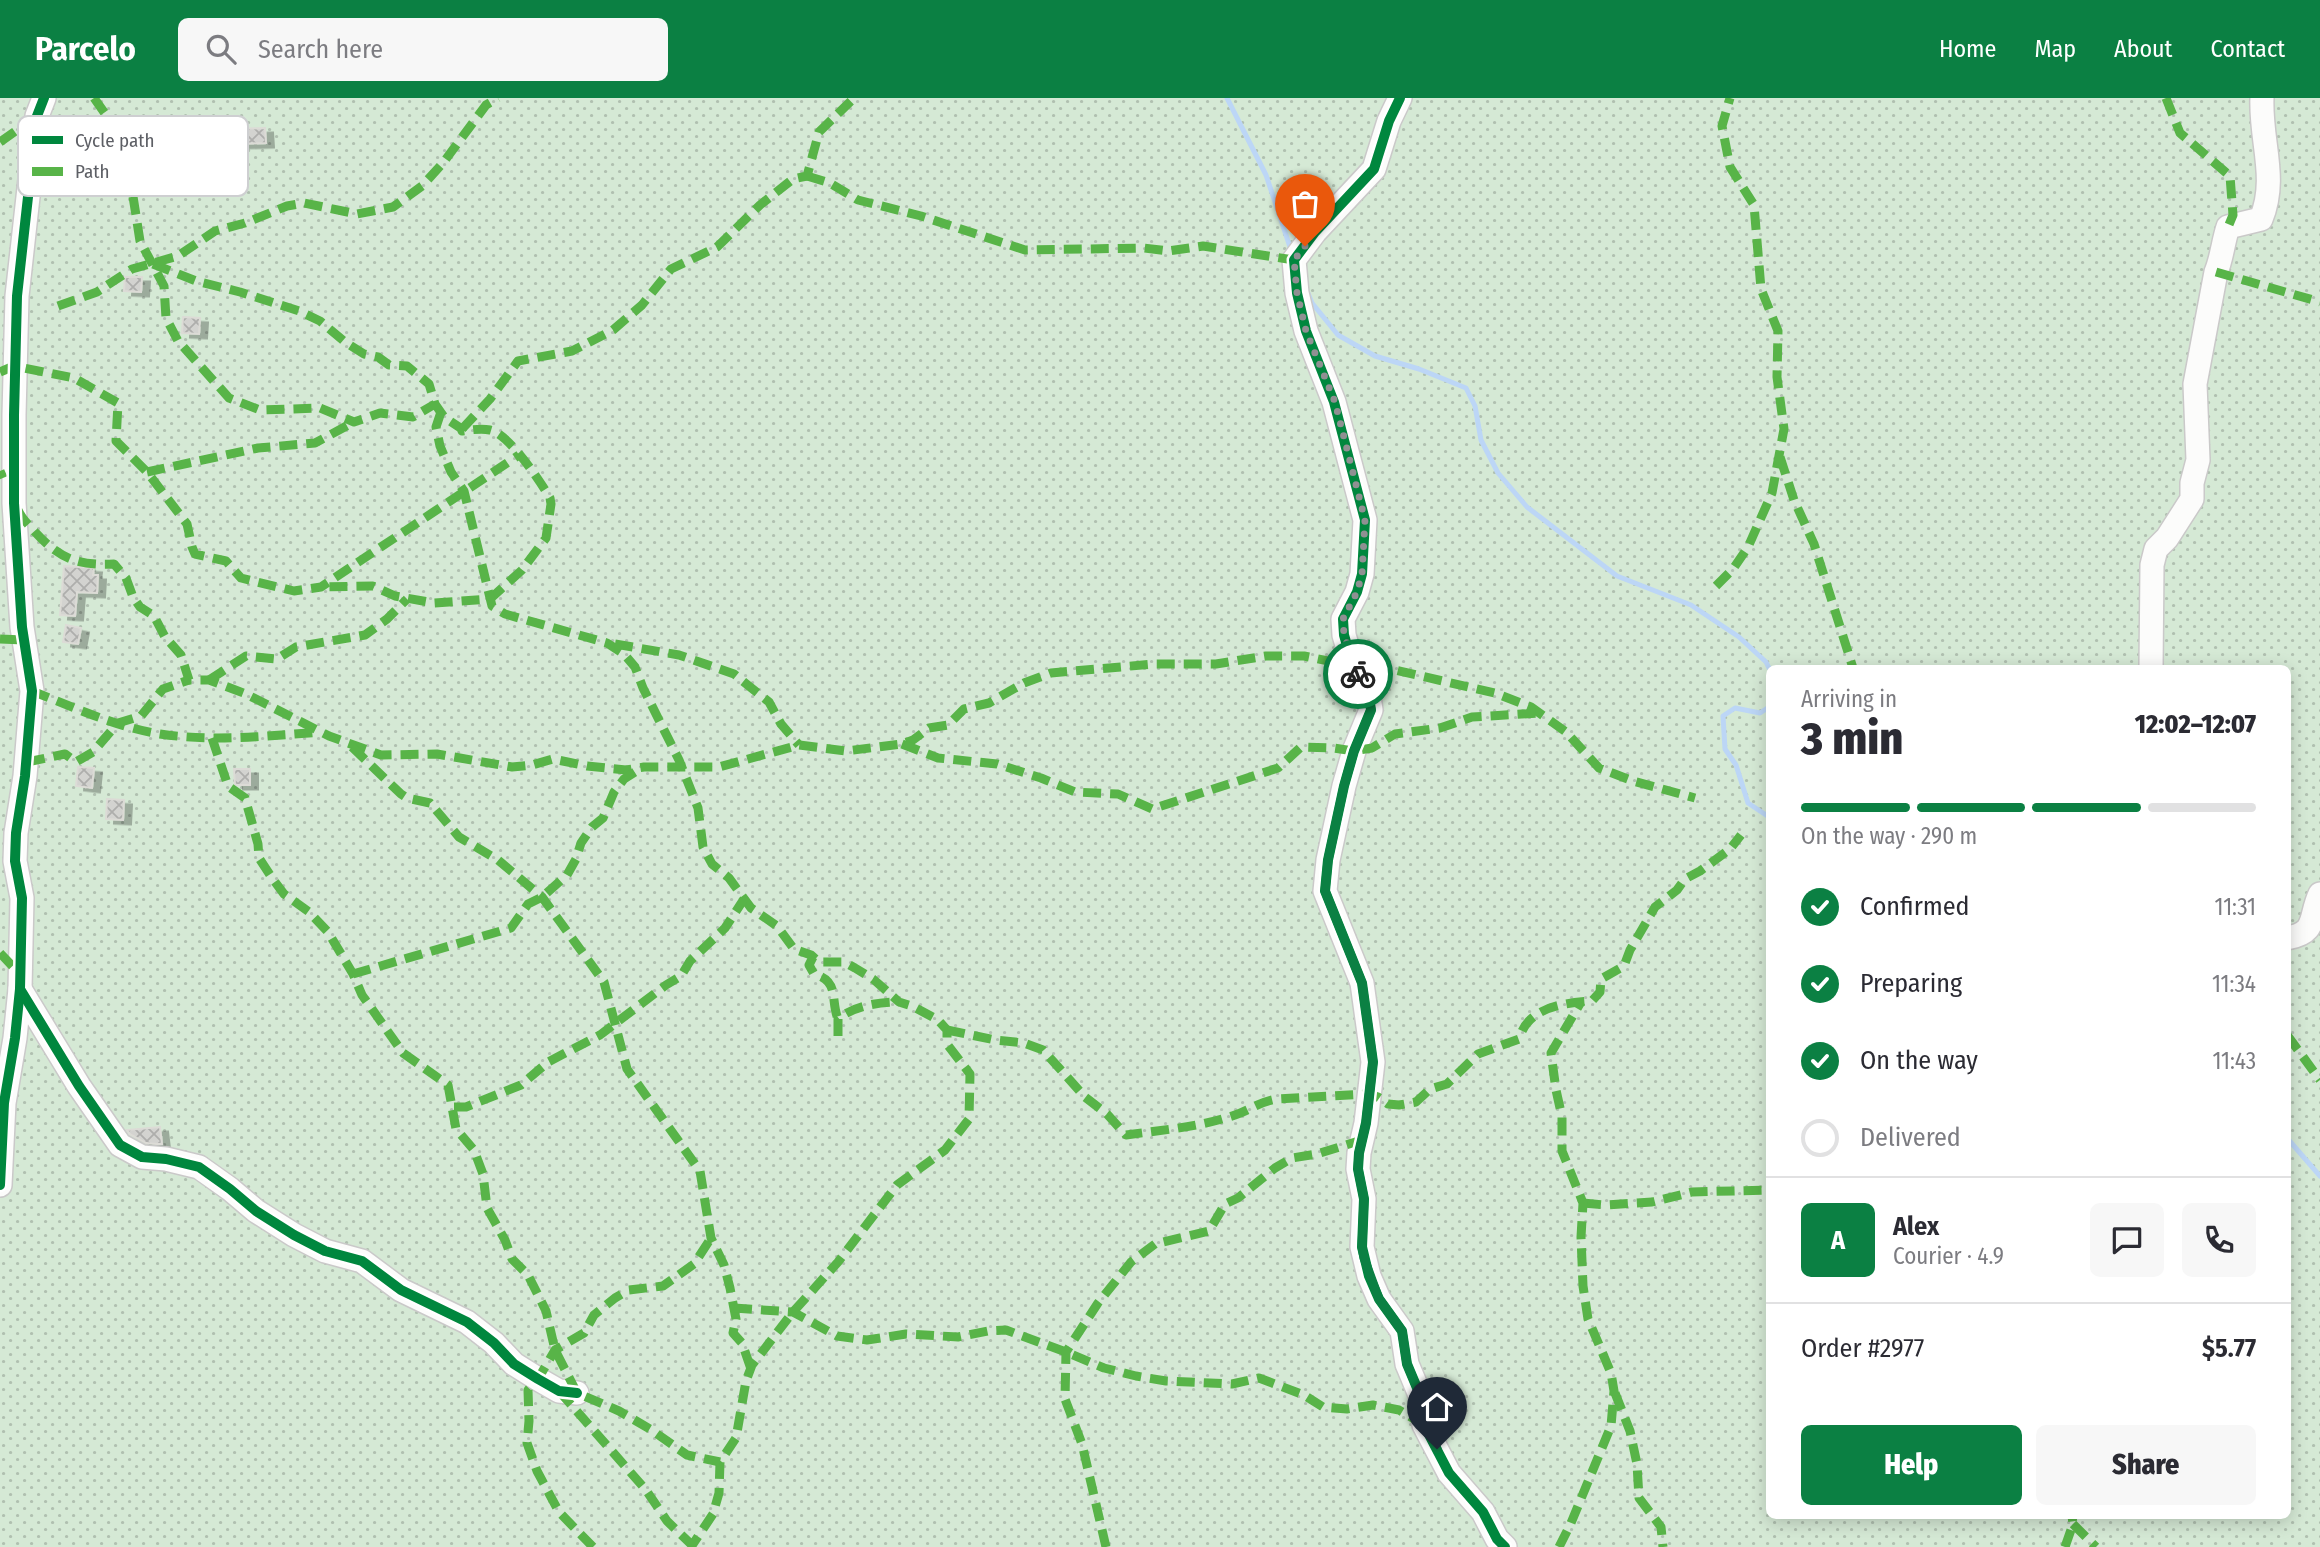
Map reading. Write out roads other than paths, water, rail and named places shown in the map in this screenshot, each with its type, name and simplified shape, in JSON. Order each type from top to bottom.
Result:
[{"type":"street","points":[[37,116],[44,98]]},
{"type":"street","points":[[1400,98],[1389,121],[1374,169],[1315,232],[1294,260],[1297,293],[1306,331],[1335,402],[1365,520],[1362,574],[1357,592],[1343,619],[1344,635],[1353,666],[1369,697],[1371,710],[1354,751],[1344,786],[1328,860],[1325,891],[1362,983],[1373,1062],[1358,1169],[1364,1199],[1364,1258],[1379,1299],[1402,1331],[1407,1364],[1420,1395],[1424,1425],[1449,1473],[1483,1512],[1497,1539],[1505,1547]]},
{"type":"street","points":[[2151,665],[2152,565],[2156,549],[2167,538],[2192,499],[2192,483],[2198,460],[2195,384],[2221,251],[2228,227],[2261,219],[2269,201],[2270,178],[2262,98]]},
{"type":"street","points":[[0,1185],[4,1102],[20,989],[22,898],[17,883],[16,833],[25,776],[32,691],[22,627],[14,502],[17,296],[29,196]]},
{"type":"street","points":[[2291,937],[2304,934],[2311,926],[2320,894]]},
{"type":"street","points":[[20,989],[79,1086],[120,1145],[142,1157],[166,1159],[199,1167],[294,1235],[325,1251],[362,1261],[401,1290],[467,1322],[494,1343],[514,1364],[538,1379],[559,1391],[578,1393]]},
{"type":"waterway","points":[[1227,98],[1266,175],[1292,253]]},
{"type":"waterway","points":[[1307,291],[1312,303],[1338,335],[1375,356],[1419,369],[1466,388],[1475,406],[1481,440],[1498,473],[1527,507],[1617,576],[1691,605],[1739,637],[1768,665]]},
{"type":"waterway","points":[[1766,709],[1760,713],[1735,708],[1723,716],[1725,749],[1736,765],[1748,803],[1766,815]]},
{"type":"waterway","points":[[2291,1143],[2320,1176]]}]
